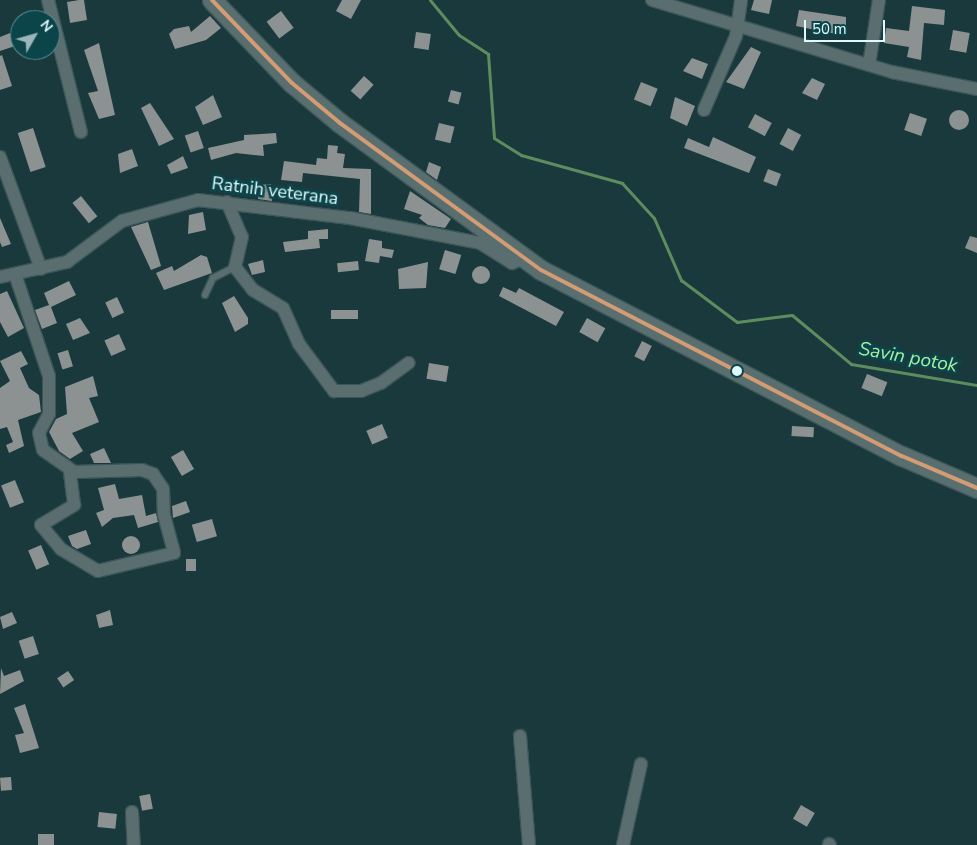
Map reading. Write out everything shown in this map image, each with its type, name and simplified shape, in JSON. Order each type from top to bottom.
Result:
[{"type":"street","points":[[48,0],[81,132]]},
{"type":"street","points":[[212,0],[292,83],[340,122],[524,258],[609,308],[902,456],[977,488]]},
{"type":"street","points":[[652,0],[869,65],[977,89]]},
{"type":"street","points":[[704,110],[737,26],[741,0]]},
{"type":"street","points":[[869,65],[879,0]]},
{"type":"street","points":[[0,157],[41,269]]},
{"type":"street","name":"Ratnih veterana","points":[[0,277],[67,262],[106,230],[139,213],[198,200],[350,218],[480,243],[512,263],[524,258]]},
{"type":"street","points":[[227,202],[242,237],[235,268],[253,290],[283,308],[299,344],[334,391],[361,391],[381,383],[410,363]]},
{"type":"street","points":[[14,274],[49,376],[49,414],[39,432],[40,444],[53,460],[70,470],[142,470],[153,474],[164,489],[164,516],[174,553],[98,571],[56,544],[41,525],[74,505],[70,470]]},
{"type":"street","points":[[520,736],[529,845]]},
{"type":"street","points":[[623,845],[641,764]]},
{"type":"street","points":[[132,812],[134,845]]},
{"type":"lane","points":[[205,294],[213,278],[235,268]]},
{"type":"building","points":[[84,0],[87,20],[70,23],[67,2]]},
{"type":"building","points":[[342,0],[361,0],[351,19],[336,11]]},
{"type":"building","points":[[754,0],[772,0],[769,14],[751,10]]},
{"type":"building","points":[[912,6],[945,10],[944,25],[924,23],[921,60],[907,57],[909,47],[884,43],[886,28],[909,31]]},
{"type":"building","points":[[799,10],[846,17],[846,36],[796,26]]},
{"type":"building","points":[[281,11],[294,28],[279,39],[267,22]]},
{"type":"building","points":[[210,16],[221,28],[206,40],[175,49],[169,34],[174,29],[189,26],[191,32]]},
{"type":"building","points":[[953,30],[970,33],[966,53],[950,50]]},
{"type":"building","points":[[416,32],[431,34],[429,50],[414,48]]},
{"type":"building","points":[[10,33],[10,48],[0,51],[0,37]]},
{"type":"building","points":[[99,43],[115,115],[99,119],[88,93],[98,91],[84,50]]},
{"type":"building","points":[[751,47],[761,52],[744,89],[726,82]]},
{"type":"building","points":[[2,55],[12,86],[0,90],[0,56]]},
{"type":"building","points":[[692,58],[708,64],[702,79],[683,71]]},
{"type":"building","points":[[364,76],[374,85],[360,100],[351,91]]},
{"type":"building","points":[[812,78],[825,84],[817,100],[802,93]]},
{"type":"building","points":[[641,82],[658,89],[651,106],[634,100]]},
{"type":"building","points":[[451,90],[462,93],[459,104],[448,102]]},
{"type":"building","points":[[213,95],[222,117],[203,125],[195,107]]},
{"type":"building","points":[[675,97],[695,106],[687,126],[670,118]]},
{"type":"building","points":[[150,103],[174,139],[159,146],[141,108]]},
{"type":"building","points":[[955,110],[963,110],[969,116],[969,124],[963,130],[955,130],[949,124],[949,116]]},
{"type":"building","points":[[910,113],[927,119],[921,136],[904,130]]},
{"type":"building","points":[[755,114],[772,123],[765,136],[748,127]]},
{"type":"building","points":[[439,123],[455,127],[450,143],[435,139]]},
{"type":"building","points":[[33,128],[46,167],[30,172],[18,133]]},
{"type":"building","points":[[788,128],[801,135],[793,151],[780,144]]},
{"type":"building","points":[[198,131],[204,148],[191,153],[185,136]]},
{"type":"building","points":[[276,133],[277,143],[263,145],[264,156],[236,153],[211,160],[208,148],[244,140],[244,135]]},
{"type":"building","points":[[713,137],[756,157],[749,173],[684,148],[688,138],[709,147]]},
{"type":"building","points":[[328,145],[338,146],[337,153],[345,154],[343,168],[371,169],[371,214],[359,212],[360,179],[303,173],[302,182],[281,180],[284,161],[316,165],[317,158],[327,159]]},
{"type":"building","points":[[132,149],[138,166],[120,173],[118,154]]},
{"type":"building","points":[[183,156],[188,168],[171,174],[167,165]]},
{"type":"building","points":[[429,162],[441,167],[437,180],[426,172]]},
{"type":"building","points":[[768,169],[781,174],[776,186],[763,181]]},
{"type":"building","points":[[271,184],[272,201],[258,199],[258,185]]},
{"type":"building","points":[[410,191],[451,219],[445,228],[428,225],[419,218],[422,215],[404,209]]},
{"type":"building","points":[[81,196],[97,216],[89,223],[72,203]]},
{"type":"building","points":[[203,212],[206,230],[188,234],[189,215]]},
{"type":"building","points":[[0,218],[11,244],[2,247],[0,242]]},
{"type":"building","points":[[148,222],[161,266],[151,270],[131,227]]},
{"type":"building","points":[[328,229],[328,239],[319,239],[320,248],[285,252],[283,242],[308,239],[308,231]]},
{"type":"building","points":[[970,236],[977,238],[977,253],[965,248]]},
{"type":"building","points":[[369,239],[382,241],[382,248],[394,250],[392,258],[380,256],[379,263],[365,261]]},
{"type":"building","points":[[445,250],[461,255],[455,274],[439,269]]},
{"type":"building","points":[[201,255],[207,257],[212,273],[164,290],[156,273],[172,266],[174,271]]},
{"type":"building","points":[[263,260],[265,272],[252,275],[248,264]]},
{"type":"building","points":[[358,261],[359,270],[338,272],[337,263]]},
{"type":"building","points":[[428,262],[426,288],[399,289],[398,269]]},
{"type":"building","points":[[477,266],[485,266],[490,271],[488,282],[477,284],[472,279],[472,271]]},
{"type":"building","points":[[69,281],[76,295],[51,307],[57,323],[42,329],[35,310],[49,305],[44,293]]},
{"type":"building","points":[[503,287],[516,293],[519,288],[564,312],[556,326],[499,296]]},
{"type":"building","points":[[7,291],[24,328],[8,337],[0,322],[0,294]]},
{"type":"building","points":[[234,296],[248,318],[248,324],[235,332],[222,303]]},
{"type":"building","points":[[117,297],[124,312],[112,318],[105,302]]},
{"type":"building","points":[[331,310],[358,310],[358,319],[331,319]]},
{"type":"building","points":[[80,318],[90,333],[73,340],[66,324]]},
{"type":"building","points":[[587,318],[605,328],[598,342],[579,332]]},
{"type":"building","points":[[119,334],[126,350],[111,356],[104,341]]},
{"type":"building","points":[[642,341],[652,346],[644,361],[634,356]]},
{"type":"building","points":[[68,350],[73,366],[62,369],[57,353]]},
{"type":"building","points":[[21,351],[28,364],[20,368],[29,388],[39,395],[41,412],[18,420],[24,446],[9,453],[6,445],[13,442],[7,427],[0,429],[0,388],[10,381],[0,361]]},
{"type":"building","points":[[429,363],[449,366],[446,382],[426,379]]},
{"type":"building","points":[[867,374],[887,382],[882,396],[861,388]]},
{"type":"building","points":[[93,376],[98,396],[89,398],[99,422],[72,433],[83,451],[70,459],[59,451],[49,432],[56,419],[67,414],[65,387]]},
{"type":"building","points":[[382,424],[388,438],[372,444],[366,431]]},
{"type":"building","points":[[792,426],[814,427],[813,437],[791,436]]},
{"type":"building","points":[[104,448],[111,463],[94,463],[90,454]]},
{"type":"building","points":[[183,450],[194,469],[182,476],[171,457]]},
{"type":"building","points":[[15,480],[24,502],[10,508],[1,486]]},
{"type":"building","points":[[115,484],[119,499],[142,495],[146,516],[156,513],[158,522],[138,528],[134,515],[113,518],[102,527],[96,513],[104,510],[98,488]]},
{"type":"building","points":[[186,501],[190,512],[173,518],[172,506]]},
{"type":"building","points":[[212,519],[217,536],[197,542],[192,525]]},
{"type":"building","points":[[86,530],[91,544],[77,549],[72,546],[68,536]]},
{"type":"building","points":[[131,536],[137,539],[140,545],[137,551],[131,554],[125,551],[122,545],[125,539]]},
{"type":"building","points":[[41,545],[49,564],[36,570],[28,550]]},
{"type":"building","points":[[186,559],[196,559],[196,571],[186,571]]},
{"type":"building","points":[[110,610],[113,625],[99,628],[96,615]]},
{"type":"building","points":[[12,612],[17,623],[3,629],[0,617]]},
{"type":"building","points":[[33,636],[39,654],[25,659],[19,641]]},
{"type":"building","points":[[1,668],[4,676],[20,670],[24,681],[0,694]]},
{"type":"building","points":[[68,671],[74,680],[63,687],[57,678]]},
{"type":"building","points":[[25,704],[39,748],[20,753],[15,735],[24,733],[14,708]]},
{"type":"building","points":[[11,777],[12,790],[1,791],[0,778]]},
{"type":"building","points":[[150,794],[153,809],[142,811],[139,796]]},
{"type":"building","points":[[801,805],[815,813],[807,827],[793,819]]},
{"type":"building","points":[[99,812],[117,814],[115,829],[97,827]]},
{"type":"building","points":[[38,834],[54,834],[54,845],[38,845]]},
{"type":"waterway","name":"Savin potok","points":[[430,0],[459,35],[488,54],[494,138],[521,155],[622,183],[654,218],[681,280],[737,322],[792,315],[851,364],[977,385]]},
{"type":"transit line","points":[[212,0],[292,83],[340,123],[541,270],[902,456],[977,488]]}]
